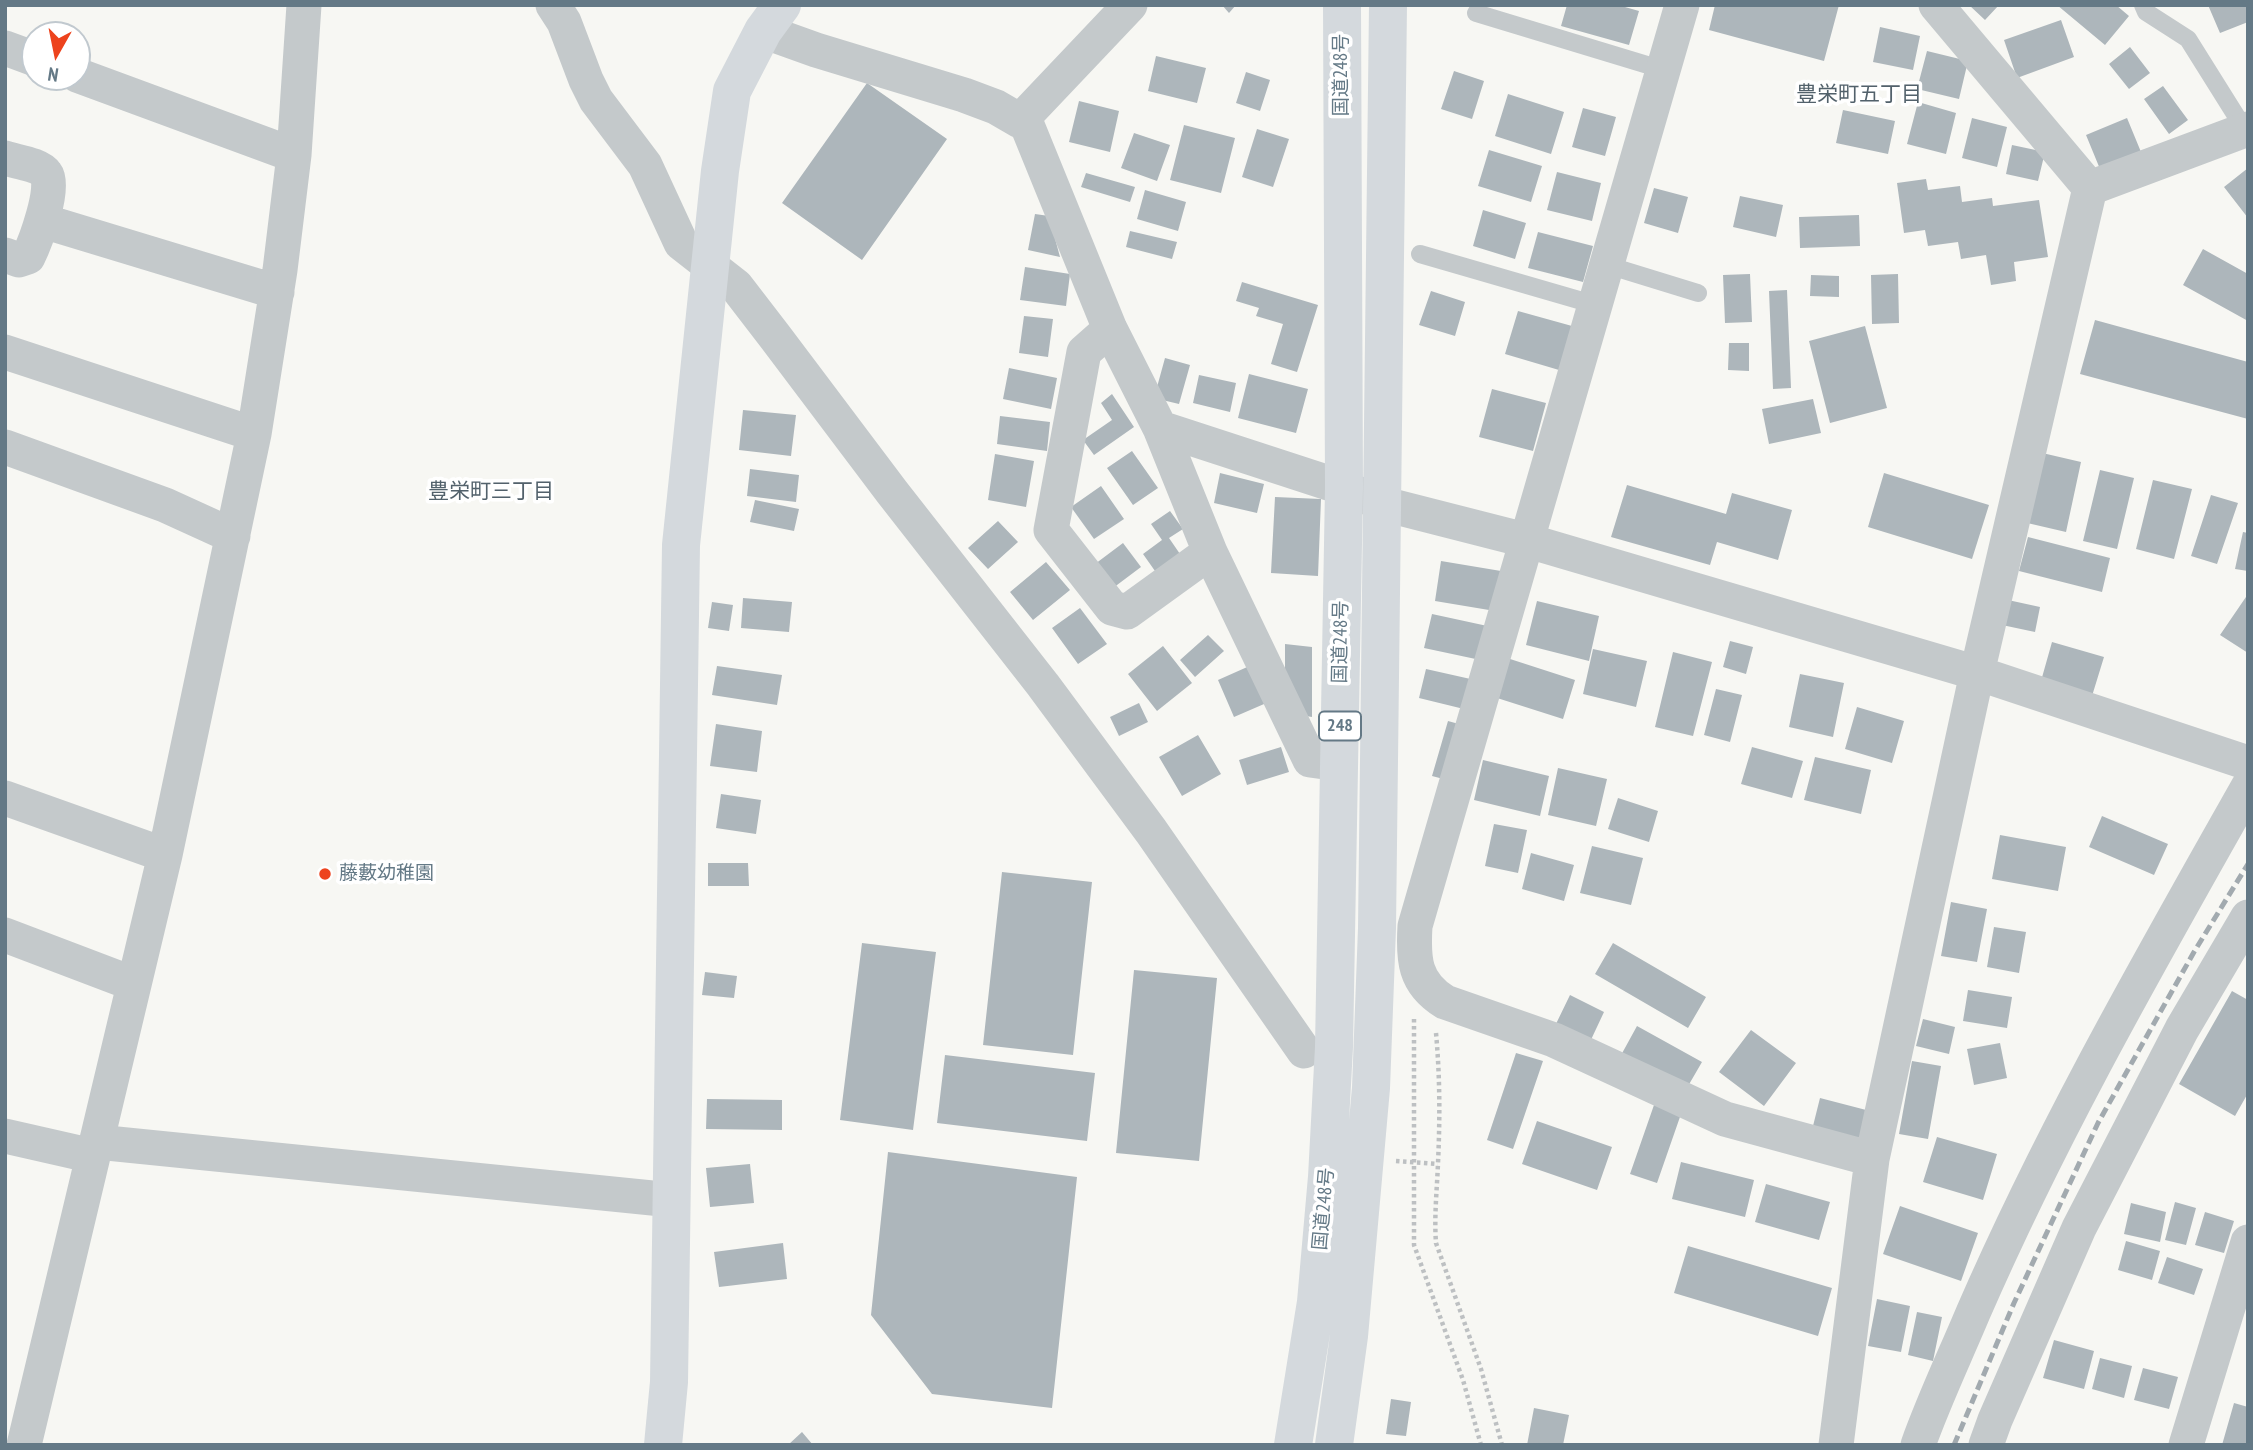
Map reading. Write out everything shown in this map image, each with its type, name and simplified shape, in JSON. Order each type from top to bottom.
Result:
[{"type":"main road","name":"国道248号","points":[[1293,1445],[1316,1302],[1328,1177],[1334,1047],[1344,488],[1342,5]]},
{"type":"main road","name":"国道248号","points":[[1334,1445],[1349,1336],[1371,1088],[1377,928],[1388,5]]},
{"type":"main road","points":[[663,1445],[669,1382],[681,545],[709,266],[733,91],[773,18]]},
{"type":"street","points":[[24,1445],[20,1399],[95,1149],[164,855],[254,434],[277,292],[294,155],[304,5]]},
{"type":"street","points":[[553,5],[564,22],[596,100],[645,165],[681,243],[736,286],[744,296],[892,492],[1043,685],[1151,831],[1304,1051]]},
{"type":"street","points":[[1024,123],[1130,5]]},
{"type":"street","points":[[1682,5],[1415,926],[1413,952],[1423,1005],[1445,1002],[1554,1040],[1725,1119],[1872,1159]]},
{"type":"street","points":[[1936,5],[2090,188]]},
{"type":"street","points":[[773,18],[816,50],[964,95],[996,107],[1024,123],[1110,329],[1160,428],[1210,552],[1310,760],[1339,764]]},
{"type":"street","points":[[91,80],[294,155]]},
{"type":"street","points":[[2090,188],[2246,130]]},
{"type":"street","points":[[5,158],[45,172],[48,180],[43,221],[28,257],[19,260],[5,256]]},
{"type":"street","points":[[1836,1445],[1872,1159],[1977,673],[2090,188]]},
{"type":"street","points":[[43,221],[277,292]]},
{"type":"street","points":[[1110,329],[1084,352],[1051,530],[1112,608],[1127,612],[1210,552]]},
{"type":"street","points":[[5,352],[254,434]]},
{"type":"street","points":[[1160,428],[1344,488],[1384,504],[1525,540],[1977,673],[2248,763]]},
{"type":"street","points":[[5,447],[165,505],[233,536]]},
{"type":"street","points":[[1918,1445],[1984,1289],[2060,1128],[2248,787]]},
{"type":"street","points":[[5,798],[164,855]]},
{"type":"street","points":[[1986,1445],[2079,1228],[2182,1029],[2248,917]]},
{"type":"street","points":[[1377,928],[1415,926]]},
{"type":"street","points":[[5,935],[134,984]]},
{"type":"street","points":[[5,1136],[95,1149],[672,1200]]},
{"type":"street","points":[[2186,1445],[2248,1242]]},
{"type":"lane","points":[[2143,5],[2146,12],[2188,39],[2246,130]]},
{"type":"lane","points":[[1476,13],[1664,70]]},
{"type":"lane","points":[[1420,254],[1596,305]]},
{"type":"lane","points":[[1607,265],[1698,293]]},
{"type":"path","points":[[1423,1005],[1413,1163],[1414,1245],[1463,1380],[1481,1445]]},
{"type":"path","points":[[1423,1005],[1440,1079],[1434,1224],[1436,1244],[1481,1369],[1502,1445]]},
{"type":"path","points":[[1392,1161],[1438,1164]]},
{"type":"building","points":[[1222,5],[1236,5],[1229,13]]},
{"type":"building","points":[[1567,5],[1618,5],[1639,11],[1629,45],[1561,26]]},
{"type":"building","points":[[1715,5],[1839,5],[1824,61],[1709,30]]},
{"type":"building","points":[[1969,5],[1999,5],[1985,20]]},
{"type":"building","points":[[2057,5],[2116,5],[2129,16],[2105,45]]},
{"type":"building","points":[[2208,5],[2248,5],[2248,22],[2220,33]]},
{"type":"building","points":[[2061,20],[2074,57],[2017,78],[2004,40]]},
{"type":"building","points":[[1880,27],[1920,36],[1913,70],[1873,62]]},
{"type":"building","points":[[2130,47],[2150,73],[2129,89],[2109,64]]},
{"type":"building","points":[[1927,51],[1968,61],[1959,99],[1917,89]]},
{"type":"building","points":[[1156,56],[1206,68],[1197,103],[1148,91]]},
{"type":"building","points":[[1454,71],[1484,81],[1472,119],[1441,109]]},
{"type":"building","points":[[1246,72],[1270,80],[1260,111],[1236,103]]},
{"type":"building","points":[[867,83],[947,139],[862,260],[782,203]]},
{"type":"building","points":[[2163,86],[2188,120],[2169,134],[2144,99]]},
{"type":"building","points":[[1508,94],[1564,112],[1551,154],[1495,136]]},
{"type":"building","points":[[1079,101],[1119,111],[1110,152],[1069,142]]},
{"type":"building","points":[[1918,102],[1956,113],[1946,154],[1907,144]]},
{"type":"building","points":[[1583,108],[1616,117],[1605,156],[1572,147]]},
{"type":"building","points":[[1843,110],[1895,121],[1888,154],[1836,143]]},
{"type":"building","points":[[1972,118],[2007,127],[1997,167],[1962,158]]},
{"type":"building","points":[[2127,118],[2141,152],[2100,169],[2086,135]]},
{"type":"building","points":[[1184,125],[1235,138],[1221,193],[1170,180]]},
{"type":"building","points":[[1257,129],[1289,139],[1273,187],[1242,177]]},
{"type":"building","points":[[1134,133],[1170,145],[1157,181],[1121,168]]},
{"type":"building","points":[[2012,145],[2045,152],[2038,181],[2006,174]]},
{"type":"building","points":[[1489,150],[1542,166],[1531,202],[1478,186]]},
{"type":"building","points":[[2248,168],[2248,218],[2224,187]]},
{"type":"building","points":[[1557,172],[1601,183],[1592,221],[1547,210]]},
{"type":"building","points":[[1086,173],[1135,187],[1130,202],[1081,187]]},
{"type":"building","points":[[1926,179],[1928,190],[1960,186],[1962,202],[1992,198],[1993,206],[2039,200],[2048,257],[2014,262],[2016,281],[1991,285],[1986,255],[1961,259],[1958,242],[1928,246],[1925,230],[1904,233],[1897,183]]},
{"type":"building","points":[[1654,188],[1688,197],[1678,233],[1644,223]]},
{"type":"building","points":[[1145,190],[1186,202],[1178,231],[1137,219]]},
{"type":"building","points":[[1740,196],[1783,205],[1776,237],[1733,227]]},
{"type":"building","points":[[1483,210],[1526,223],[1515,259],[1473,246]]},
{"type":"building","points":[[1035,214],[1049,216],[1060,257],[1028,250]]},
{"type":"building","points":[[1859,215],[1860,246],[1800,248],[1799,217]]},
{"type":"building","points":[[1130,231],[1177,242],[1172,259],[1126,247]]},
{"type":"building","points":[[1538,232],[1593,246],[1583,282],[1528,268]]},
{"type":"building","points":[[2203,249],[2248,274],[2248,321],[2183,285]]},
{"type":"building","points":[[1025,267],[1070,274],[1066,306],[1020,300]]},
{"type":"building","points":[[1750,274],[1752,322],[1725,323],[1723,275]]},
{"type":"building","points":[[1898,274],[1899,323],[1872,324],[1871,275]]},
{"type":"building","points":[[1811,275],[1839,276],[1839,297],[1810,296]]},
{"type":"building","points":[[1242,282],[1318,305],[1297,372],[1271,364],[1283,324],[1256,316],[1259,308],[1236,301]]},
{"type":"building","points":[[1787,290],[1791,388],[1773,389],[1769,291]]},
{"type":"building","points":[[1431,291],[1465,302],[1455,336],[1419,325]]},
{"type":"building","points":[[1518,311],[1572,326],[1559,370],[1505,354]]},
{"type":"building","points":[[1024,316],[1053,319],[1048,357],[1019,353]]},
{"type":"building","points":[[2095,320],[2248,362],[2248,419],[2080,374]]},
{"type":"building","points":[[1865,326],[1887,408],[1830,423],[1809,341]]},
{"type":"building","points":[[1729,343],[1749,343],[1749,371],[1728,370]]},
{"type":"building","points":[[1165,358],[1190,365],[1179,404],[1154,398]]},
{"type":"building","points":[[1009,368],[1057,378],[1051,409],[1003,399]]},
{"type":"building","points":[[1249,374],[1308,389],[1296,433],[1238,418]]},
{"type":"building","points":[[1199,375],[1236,383],[1230,412],[1193,403]]},
{"type":"building","points":[[1492,389],[1546,403],[1533,451],[1479,437]]},
{"type":"building","points":[[1112,394],[1134,427],[1094,455],[1083,440],[1112,420],[1101,403]]},
{"type":"building","points":[[1813,399],[1821,433],[1769,444],[1762,409]]},
{"type":"building","points":[[743,410],[796,415],[791,456],[739,450]]},
{"type":"building","points":[[1000,416],[1050,422],[1047,451],[997,444]]},
{"type":"building","points":[[1132,451],[1158,488],[1133,505],[1107,468]]},
{"type":"building","points":[[2038,452],[2081,462],[2066,532],[2023,522]]},
{"type":"building","points":[[995,454],[1034,461],[1026,507],[988,500]]},
{"type":"building","points":[[750,469],[799,475],[796,502],[747,496]]},
{"type":"building","points":[[2100,470],[2134,478],[2117,549],[2083,541]]},
{"type":"building","points":[[1220,473],[1264,484],[1257,513],[1214,503]]},
{"type":"building","points":[[1884,473],[1989,505],[1972,559],[1868,527]]},
{"type":"building","points":[[2153,480],[2192,489],[2174,559],[2136,549]]},
{"type":"building","points":[[1627,485],[1726,514],[1732,493],[1792,510],[1778,560],[1717,542],[1710,565],[1611,537]]},
{"type":"building","points":[[1101,486],[1124,519],[1094,539],[1071,507]]},
{"type":"building","points":[[2211,495],[2238,503],[2217,564],[2191,556]]},
{"type":"building","points":[[1275,497],[1321,499],[1318,576],[1271,573]]},
{"type":"building","points":[[755,500],[799,509],[794,531],[750,522]]},
{"type":"building","points":[[1170,511],[1183,529],[1169,538],[1180,554],[1155,571],[1143,554],[1162,540],[1151,524]]},
{"type":"building","points":[[998,521],[1018,542],[988,569],[968,548]]},
{"type":"building","points":[[2243,532],[2248,533],[2248,571],[2235,569]]},
{"type":"building","points":[[2028,537],[2110,558],[2102,592],[2019,571]]},
{"type":"building","points":[[1123,543],[1141,567],[1113,588],[1095,564]]},
{"type":"building","points":[[1441,561],[1507,572],[1501,612],[1435,601]]},
{"type":"building","points":[[1046,562],[1070,590],[1033,620],[1010,592]]},
{"type":"building","points":[[2248,594],[2248,653],[2220,635]]},
{"type":"building","points":[[743,598],[792,602],[789,632],[741,628]]},
{"type":"building","points":[[2008,600],[2040,607],[2035,632],[2002,625]]},
{"type":"building","points":[[1537,601],[1599,616],[1589,661],[1526,645]]},
{"type":"building","points":[[712,602],[733,605],[729,631],[708,628]]},
{"type":"building","points":[[1080,608],[1107,644],[1078,664],[1052,628]]},
{"type":"building","points":[[1432,614],[1492,627],[1485,661],[1424,648]]},
{"type":"building","points":[[1208,635],[1224,651],[1195,677],[1180,660]]},
{"type":"building","points":[[1730,641],[1753,647],[1746,674],[1723,667]]},
{"type":"building","points":[[2052,642],[2104,657],[2092,696],[2041,681]]},
{"type":"building","points":[[1285,644],[1312,647],[1312,717],[1306,716],[1285,670]]},
{"type":"building","points":[[1163,646],[1192,683],[1157,711],[1128,674]]},
{"type":"building","points":[[1593,649],[1647,661],[1636,707],[1583,694]]},
{"type":"building","points":[[1673,652],[1712,662],[1693,736],[1655,727]]},
{"type":"building","points":[[1507,658],[1575,680],[1563,719],[1494,697]]},
{"type":"building","points":[[1254,664],[1271,701],[1234,717],[1218,680]]},
{"type":"building","points":[[717,666],[782,675],[777,705],[712,695]]},
{"type":"building","points":[[1426,669],[1475,680],[1468,710],[1419,698]]},
{"type":"building","points":[[1800,674],[1844,683],[1833,737],[1789,727]]},
{"type":"building","points":[[1716,689],[1742,695],[1730,742],[1704,735]]},
{"type":"building","points":[[1139,703],[1148,722],[1119,736],[1110,717]]},
{"type":"building","points":[[1857,707],[1904,721],[1892,763],[1845,749]]},
{"type":"building","points":[[1448,721],[1466,726],[1451,781],[1432,776]]},
{"type":"building","points":[[716,724],[762,731],[757,772],[710,766]]},
{"type":"building","points":[[1198,735],[1221,774],[1182,796],[1159,757]]},
{"type":"building","points":[[1281,747],[1289,772],[1247,785],[1239,760]]},
{"type":"building","points":[[1752,747],[1803,761],[1792,798],[1741,784]]},
{"type":"building","points":[[1815,757],[1871,770],[1861,814],[1804,800]]},
{"type":"building","points":[[1483,760],[1549,776],[1540,816],[1474,800]]},
{"type":"building","points":[[1558,768],[1607,779],[1596,826],[1548,815]]},
{"type":"building","points":[[721,794],[761,800],[756,834],[716,828]]},
{"type":"building","points":[[1618,798],[1658,811],[1649,842],[1608,829]]},
{"type":"building","points":[[2102,816],[2168,844],[2154,875],[2089,847]]},
{"type":"building","points":[[1494,824],[1527,830],[1518,873],[1485,866]]},
{"type":"building","points":[[2000,835],[2066,847],[2058,891],[1992,879]]},
{"type":"building","points":[[1592,846],[1643,858],[1631,905],[1580,893]]},
{"type":"building","points":[[1531,853],[1574,865],[1564,901],[1522,889]]},
{"type":"building","points":[[708,863],[748,863],[749,886],[708,886]]},
{"type":"building","points":[[1002,872],[1092,882],[1073,1055],[983,1045]]},
{"type":"building","points":[[1951,902],[1987,909],[1977,962],[1941,956]]},
{"type":"building","points":[[1994,927],[2026,932],[2019,973],[1987,967]]},
{"type":"building","points":[[862,943],[936,952],[913,1130],[840,1120]]},
{"type":"building","points":[[1613,943],[1706,997],[1688,1028],[1595,974]]},
{"type":"building","points":[[1134,970],[1217,978],[1199,1161],[1116,1153]]},
{"type":"building","points":[[705,972],[737,976],[734,998],[702,995]]},
{"type":"building","points":[[1968,990],[2012,997],[2007,1028],[1963,1021]]},
{"type":"building","points":[[2232,991],[2248,1000],[2248,1093],[2235,1116],[2179,1084]]},
{"type":"building","points":[[1570,995],[1604,1012],[1589,1044],[1554,1028]]},
{"type":"building","points":[[1923,1019],[1955,1027],[1949,1054],[1916,1046]]},
{"type":"building","points":[[1637,1026],[1702,1062],[1684,1093],[1620,1057]]},
{"type":"building","points":[[1751,1030],[1796,1063],[1764,1106],[1719,1072]]},
{"type":"building","points":[[2000,1043],[2007,1078],[1974,1085],[1967,1049]]},
{"type":"building","points":[[1516,1053],[1543,1061],[1513,1149],[1487,1140]]},
{"type":"building","points":[[945,1055],[1095,1073],[1087,1141],[937,1123]]},
{"type":"building","points":[[1912,1061],[1941,1066],[1928,1139],[1899,1134]]},
{"type":"building","points":[[1820,1098],[1870,1111],[1863,1142],[1812,1130]]},
{"type":"building","points":[[707,1099],[782,1100],[782,1130],[706,1129]]},
{"type":"building","points":[[1654,1105],[1681,1114],[1657,1183],[1630,1174]]},
{"type":"building","points":[[1537,1121],[1612,1147],[1597,1190],[1522,1164]]},
{"type":"building","points":[[1937,1137],[1997,1154],[1983,1200],[1923,1182]]},
{"type":"building","points":[[888,1152],[1077,1177],[1052,1408],[932,1394],[871,1315]]},
{"type":"building","points":[[1681,1162],[1754,1180],[1745,1217],[1672,1199]]},
{"type":"building","points":[[750,1164],[754,1203],[710,1207],[706,1168]]},
{"type":"building","points":[[1766,1184],[1830,1202],[1819,1240],[1755,1222]]},
{"type":"building","points":[[2175,1202],[2196,1208],[2186,1245],[2165,1240]]},
{"type":"building","points":[[2131,1203],[2166,1212],[2160,1242],[2124,1234]]},
{"type":"building","points":[[1900,1206],[1978,1233],[1961,1281],[1883,1254]]},
{"type":"building","points":[[2205,1212],[2234,1221],[2224,1253],[2195,1245]]},
{"type":"building","points":[[2126,1241],[2160,1251],[2152,1280],[2118,1270]]},
{"type":"building","points":[[783,1243],[787,1279],[719,1287],[714,1252]]},
{"type":"building","points":[[1688,1246],[1832,1288],[1818,1336],[1674,1293]]},
{"type":"building","points":[[2167,1257],[2203,1269],[2194,1295],[2158,1283]]},
{"type":"building","points":[[1877,1299],[1910,1306],[1901,1352],[1868,1346]]},
{"type":"building","points":[[1917,1312],[1942,1317],[1933,1361],[1908,1355]]},
{"type":"building","points":[[2054,1340],[2094,1351],[2084,1389],[2043,1378]]},
{"type":"building","points":[[2100,1358],[2132,1366],[2124,1398],[2092,1389]]},
{"type":"building","points":[[2143,1368],[2178,1377],[2169,1409],[2134,1400]]},
{"type":"building","points":[[1391,1399],[1411,1402],[1406,1436],[1386,1434]]},
{"type":"building","points":[[2234,1403],[2248,1407],[2248,1445],[2222,1445]]},
{"type":"building","points":[[1534,1408],[1569,1415],[1563,1445],[1527,1445]]},
{"type":"building","points":[[802,1432],[813,1445],[788,1445]]},
{"type":"railway","points":[[1954,1445],[2014,1303],[2098,1123],[2194,952],[2248,864]]},
{"type":"place","name":"藤藪幼稚園","points":[[325,874]]},
{"type":"district","name":"豊栄町五丁目","points":[[1859,95]]},
{"type":"district","name":"豊栄町三丁目","points":[[491,492]]}]
